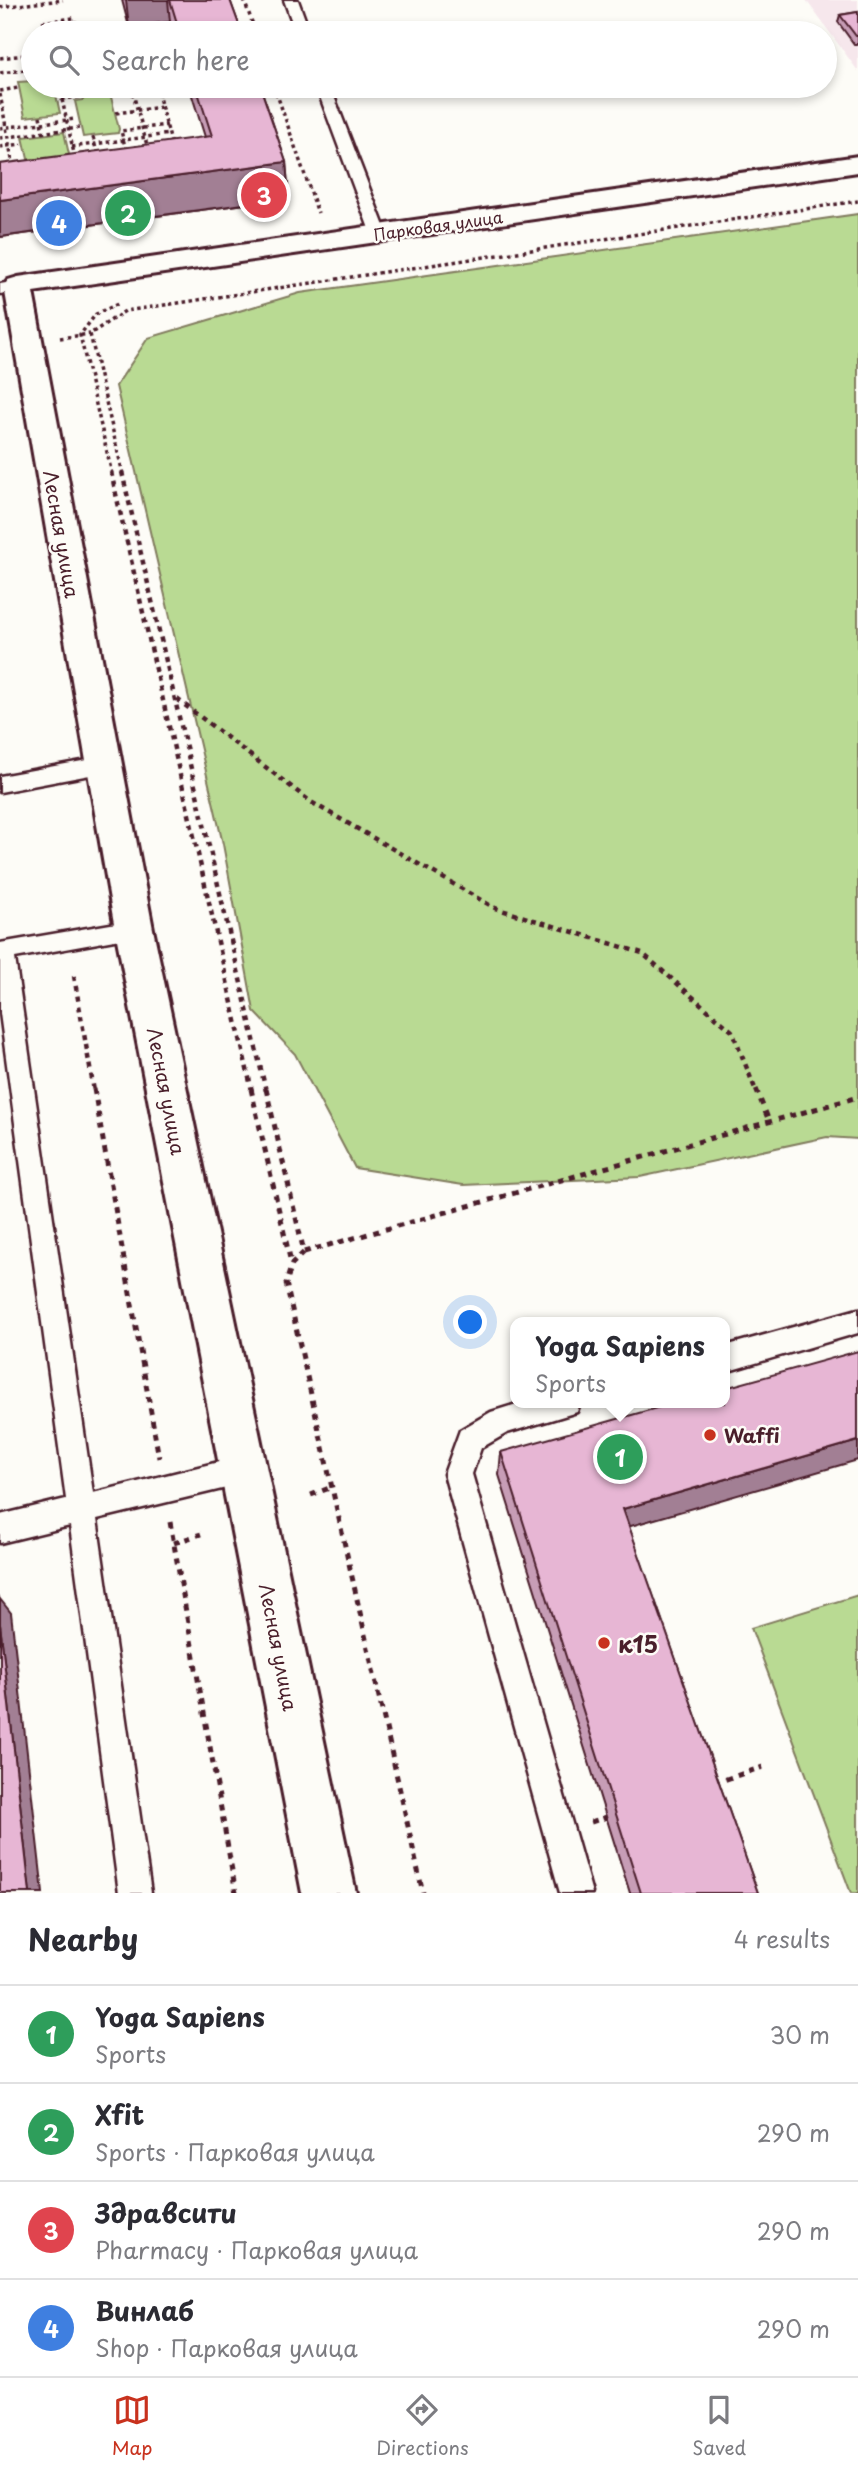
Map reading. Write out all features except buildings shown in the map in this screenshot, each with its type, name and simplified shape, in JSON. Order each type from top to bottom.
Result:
[{"type":"street","name":"Парковая улица","points":[[9,288],[858,164]]},
{"type":"street","name":"Лесная улица","points":[[9,288],[134,929],[329,1893]]},
{"type":"lane","points":[[291,0],[299,21]]},
{"type":"lane","points":[[328,98],[379,234]]},
{"type":"lane","points":[[0,784],[104,765]]},
{"type":"lane","points":[[134,929],[3,951],[135,1893]]},
{"type":"lane","points":[[730,1358],[858,1321]]},
{"type":"lane","points":[[549,1408],[501,1421],[470,1439],[458,1474],[576,1893]]},
{"type":"lane","points":[[0,1529],[243,1470]]},
{"type":"path","points":[[0,7],[64,0]]},
{"type":"path","points":[[244,0],[252,21]]},
{"type":"path","points":[[53,21],[74,18],[75,21]]},
{"type":"path","points":[[0,58],[21,55]]},
{"type":"path","points":[[0,73],[21,70]]},
{"type":"path","points":[[14,172],[0,92],[18,88]]},
{"type":"path","points":[[71,98],[62,99],[76,164]]},
{"type":"path","points":[[134,98],[149,155]]},
{"type":"path","points":[[159,98],[174,152]]},
{"type":"path","points":[[278,98],[318,214]]},
{"type":"path","points":[[116,113],[162,107]]},
{"type":"path","points":[[40,116],[43,132]]},
{"type":"path","points":[[0,128],[76,118]]},
{"type":"path","points":[[128,158],[121,131],[167,125]]},
{"type":"path","points":[[0,138],[79,128]]},
{"type":"path","points":[[72,147],[169,134]]},
{"type":"path","points":[[93,137],[97,153]]},
{"type":"path","points":[[0,147],[22,144]]},
{"type":"path","points":[[116,151],[172,144]]},
{"type":"path","points":[[74,156],[107,152]]},
{"type":"path","points":[[12,164],[21,163]]},
{"type":"path","points":[[60,338],[90,334],[125,311],[858,201]]},
{"type":"path","points":[[123,303],[110,305],[87,320],[80,335],[292,1264]]},
{"type":"path","points":[[90,334],[304,1252]]},
{"type":"path","points":[[176,699],[311,802],[495,908],[642,953],[732,1031],[769,1121]]},
{"type":"path","points":[[74,976],[236,1893]]},
{"type":"path","points":[[423,1893],[286,1283],[292,1264],[304,1252],[858,1097]]},
{"type":"path","points":[[311,1495],[332,1487]]},
{"type":"path","points":[[174,1543],[201,1534]]},
{"type":"path","points":[[705,1786],[763,1767]]},
{"type":"shaded area","points":[[806,0],[858,0],[858,71],[837,42],[837,21],[821,21]]},
{"type":"green space","points":[[21,98],[57,98],[60,113],[25,117]]},
{"type":"green space","points":[[111,98],[118,133],[83,137],[75,101]]},
{"type":"green space","points":[[64,132],[70,159],[34,164],[33,159],[28,159],[23,137]]},
{"type":"green space","points":[[858,214],[858,1139],[827,1137],[640,1177],[463,1185],[355,1168],[295,1054],[254,1011],[223,844],[116,386],[148,338],[300,293]]},
{"type":"green space","points":[[858,1595],[858,1893],[851,1893],[751,1628]]},
{"type":"place","name":"Здравсити","points":[[264,195]]},
{"type":"place","name":"Xfit","points":[[128,213]]},
{"type":"place","name":"Винлаб","points":[[59,223]]},
{"type":"place","name":"Waffi","points":[[710,1435]]},
{"type":"place","name":"Yoga Sapiens","points":[[620,1457]]},
{"type":"place","name":"к15","points":[[604,1643]]}]
